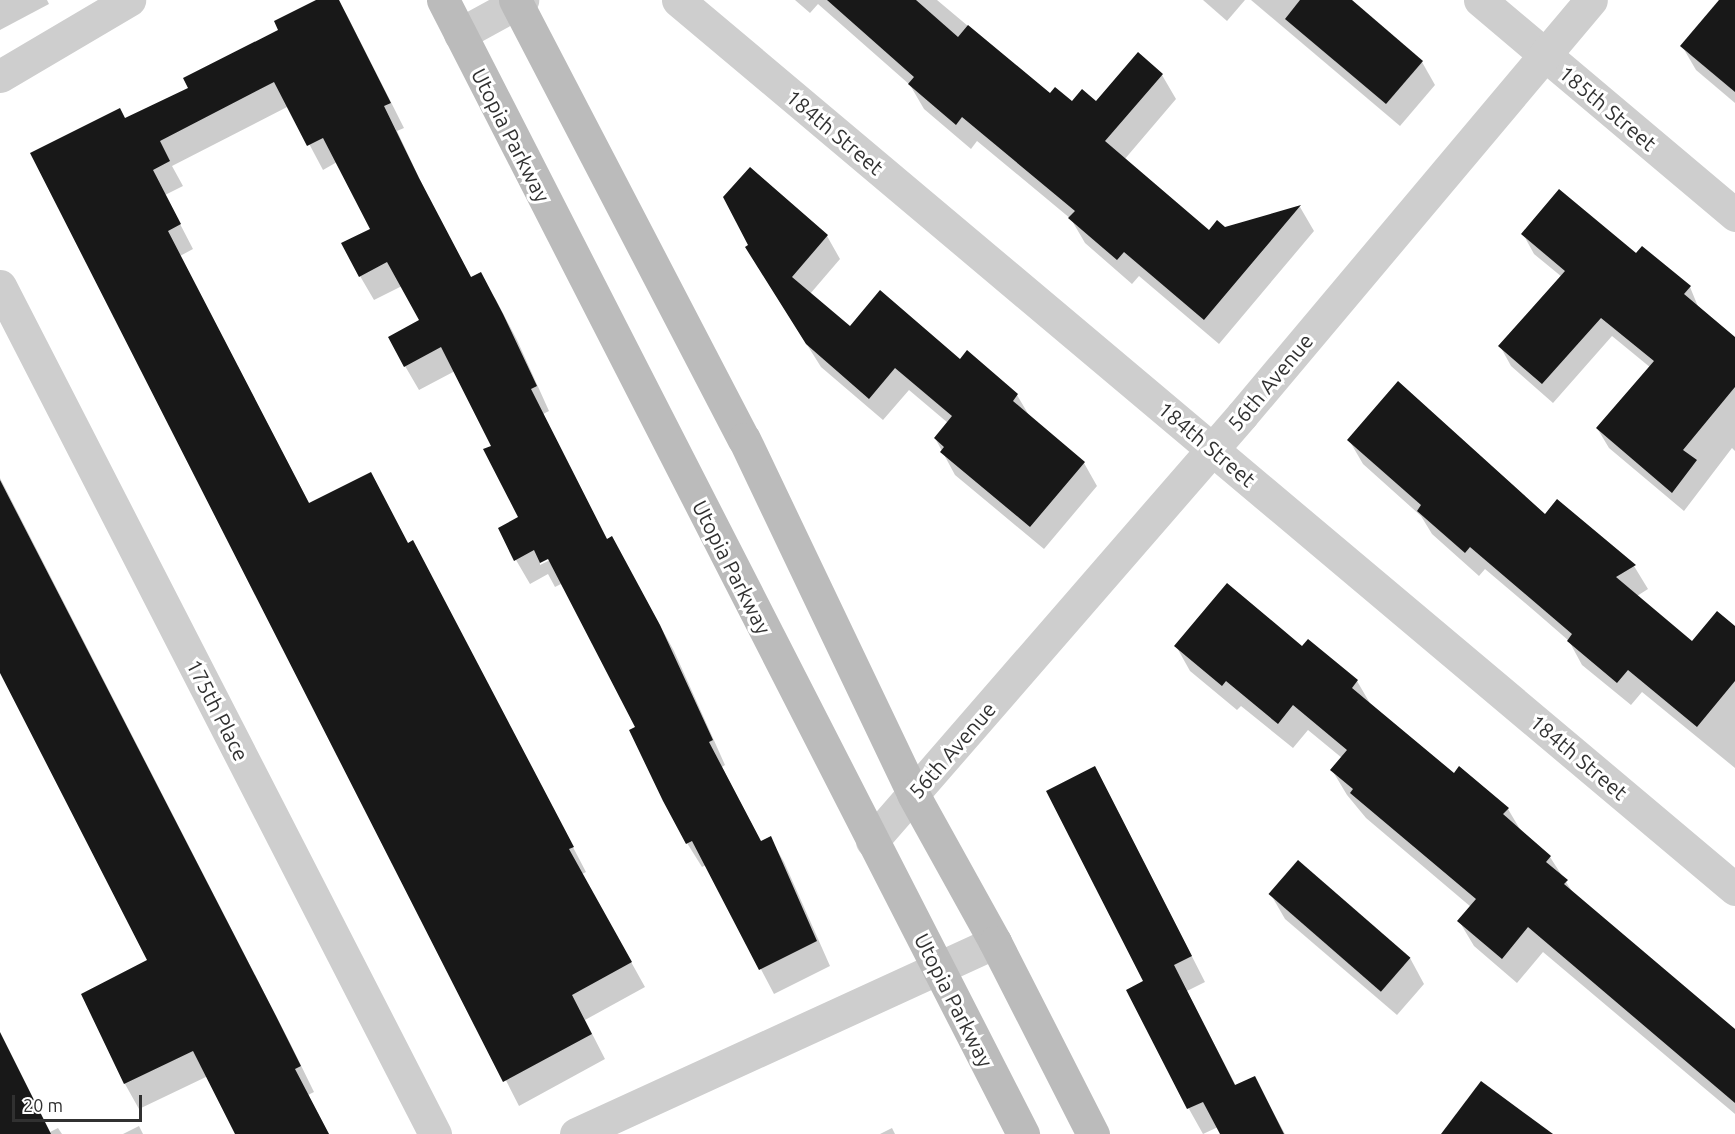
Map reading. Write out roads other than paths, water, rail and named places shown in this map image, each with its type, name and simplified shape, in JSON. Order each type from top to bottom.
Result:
[{"type":"main road","name":"Utopia Parkway","points":[[442,0],[1023,1134]]},
{"type":"main road","points":[[518,1],[744,439],[913,794],[995,942],[1093,1134]]},
{"type":"street","points":[[0,76],[129,0]]},
{"type":"street","name":"184th Street","points":[[678,0],[1213,448],[1735,890]]},
{"type":"street","name":"185th Street","points":[[1480,0],[1735,215]]},
{"type":"street","name":"56th Avenue","points":[[872,841],[1213,448],[1591,0]]},
{"type":"street","points":[[460,34],[518,1]]},
{"type":"street","name":"175th Place","points":[[0,286],[435,1134]]},
{"type":"street","points":[[576,1134],[939,970],[995,942]]}]
